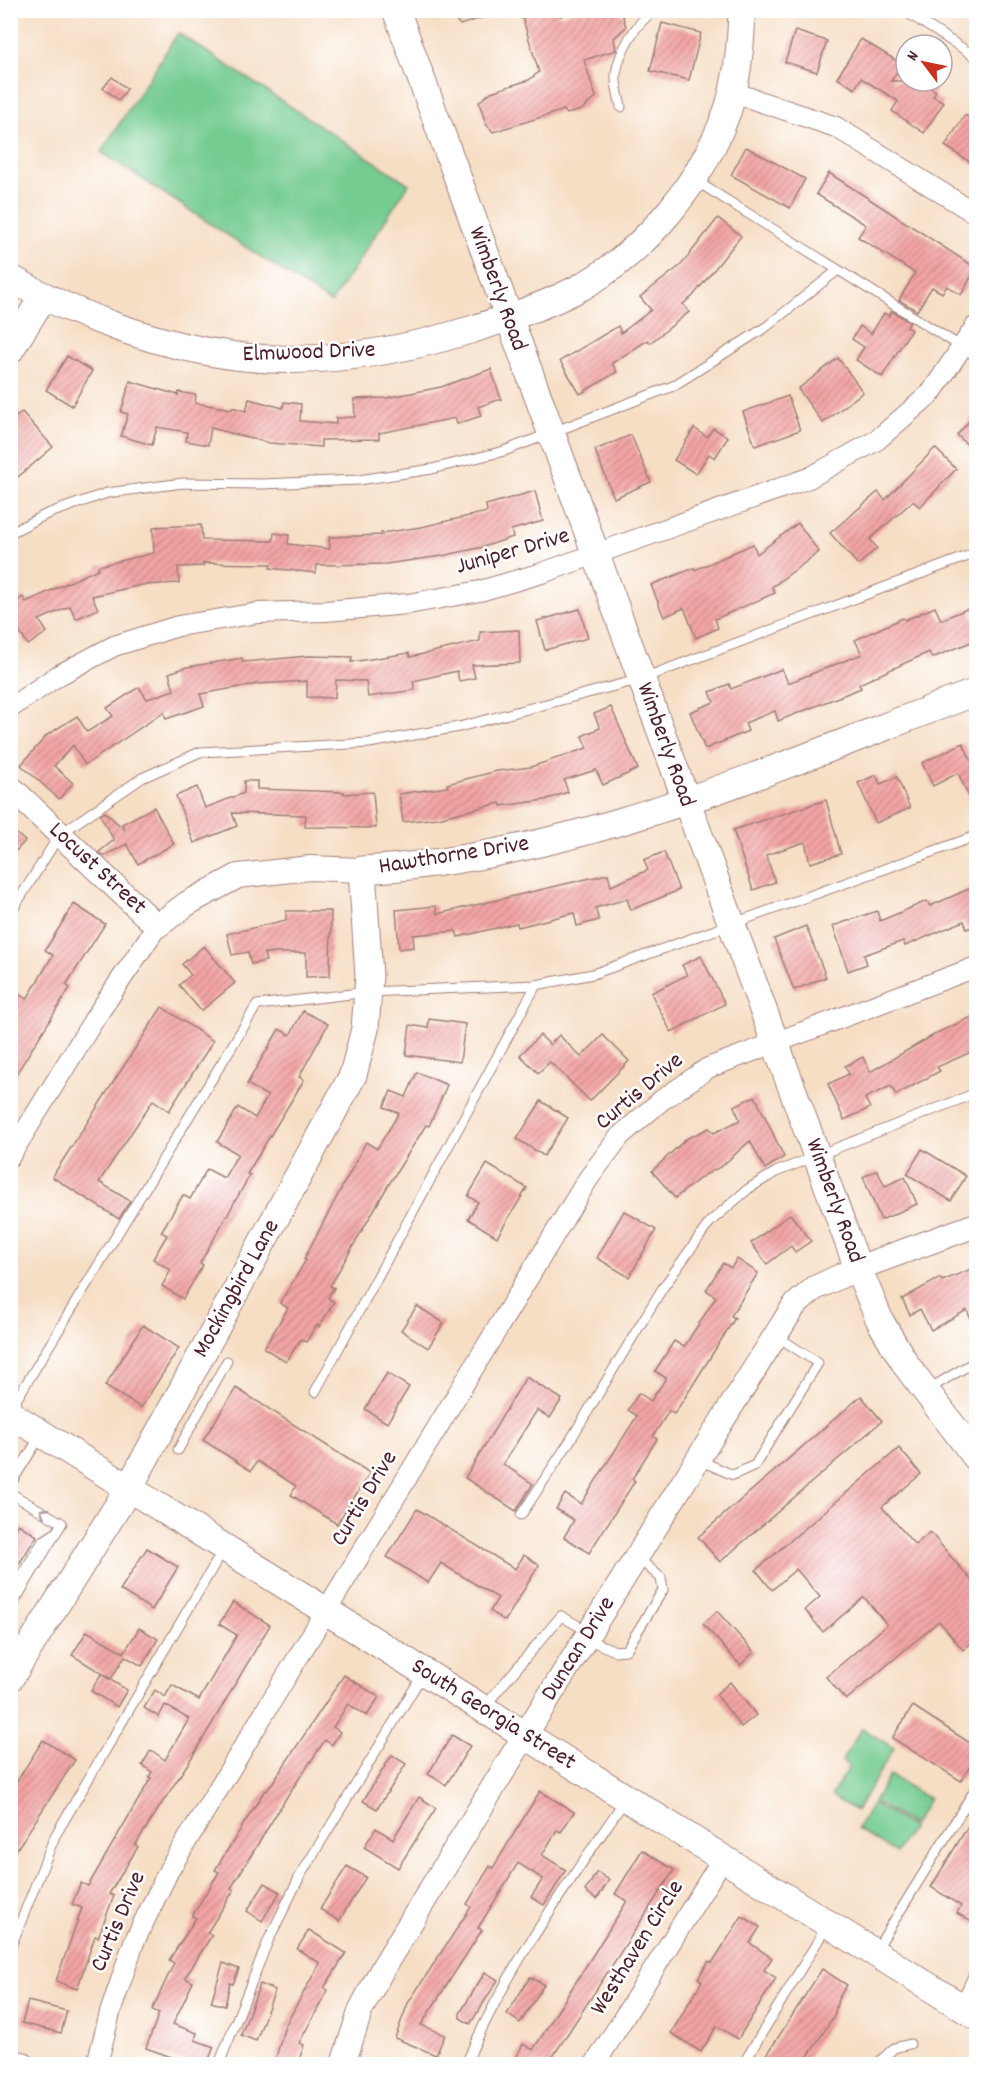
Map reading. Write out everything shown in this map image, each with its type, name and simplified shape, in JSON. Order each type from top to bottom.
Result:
[{"type":"main road","name":"Wimberly Road","points":[[396,10],[858,1268],[880,1321],[906,1365],[976,1457]]},
{"type":"main road","name":"Elmwood Drive","points":[[10,278],[43,297],[83,315],[178,345],[235,356],[293,358],[353,356],[442,338],[508,317],[583,286],[608,270],[645,238],[673,208],[693,179],[715,138],[732,92],[739,61],[742,10]]},
{"type":"main road","points":[[10,350],[43,297]]},
{"type":"main road","name":"Hawthorne Drive","points":[[362,870],[422,866],[509,851],[562,838],[685,800],[976,692]]},
{"type":"main road","name":"Mockingbird Lane","points":[[13,1669],[129,1488],[353,1075],[365,1029],[368,992],[362,870]]},
{"type":"main road","name":"South Georgia Street","points":[[10,1412],[327,1612],[968,2010]]},
{"type":"street","points":[[732,92],[836,127],[976,214]]},
{"type":"street","name":"Juniper Drive","points":[[10,708],[59,675],[114,646],[178,626],[258,613],[326,611],[408,604],[480,591],[595,554],[808,478],[877,440],[931,393],[969,352],[976,326]]},
{"type":"street","name":"Locust Street","points":[[10,787],[157,926]]},
{"type":"street","name":"Hawthorne Drive","points":[[10,1156],[95,1018],[157,926],[188,903],[238,876],[310,868],[362,870]]},
{"type":"street","name":"Curtis Drive","points":[[97,2064],[110,2013],[134,1942],[169,1870],[588,1179],[620,1136],[662,1101],[708,1068],[976,967]]},
{"type":"street","name":"Duncan Drive","points":[[343,2064],[361,2009],[384,1966],[636,1556],[794,1306],[815,1288],[858,1268],[976,1225]]},
{"type":"street","name":"Westhaven Circle","points":[[596,2064],[723,1858]]},
{"type":"street","points":[[10,2063],[22,2064]]},
{"type":"lane","points":[[621,107],[616,76],[621,55],[646,16],[656,10]]},
{"type":"lane","points":[[903,10],[976,57]]},
{"type":"lane","points":[[693,179],[969,352]]},
{"type":"lane","points":[[10,533],[47,514],[107,493],[183,483],[262,484],[359,480],[432,469],[504,451],[673,386],[766,327],[838,270]]},
{"type":"lane","points":[[10,914],[60,834],[142,778],[200,752],[369,743],[459,728],[641,679],[976,553]]},
{"type":"lane","points":[[10,1412],[257,1005],[368,992],[536,985],[593,975],[976,836]]},
{"type":"lane","points":[[315,1392],[536,985]]},
{"type":"lane","points":[[521,1515],[568,1444],[662,1290],[710,1222],[748,1189],[776,1172],[976,1094]]},
{"type":"lane","points":[[697,1459],[733,1475],[755,1465],[818,1363],[775,1334]]},
{"type":"lane","points":[[178,1450],[228,1361]]},
{"type":"lane","points":[[926,1391],[976,1361]]},
{"type":"lane","points":[[10,1485],[42,1433]]},
{"type":"lane","points":[[10,1493],[62,1523],[10,1609]]},
{"type":"lane","points":[[10,1594],[42,1541],[57,1531]]},
{"type":"lane","points":[[10,1949],[55,1836],[225,1548]]},
{"type":"lane","points":[[483,1709],[561,1616],[587,1635],[615,1651],[626,1650],[663,1590],[661,1578],[636,1556]]},
{"type":"lane","points":[[219,2064],[268,1941],[300,1876],[424,1672]]},
{"type":"lane","points":[[874,1952],[976,1788]]},
{"type":"lane","points":[[466,2064],[483,2024],[561,1894],[626,1798]]},
{"type":"lane","points":[[743,2064],[828,1924]]},
{"type":"lane","points":[[968,2010],[976,1970]]},
{"type":"lane","points":[[877,2064],[894,2048],[910,2044]]},
{"type":"green space","points":[[178,33],[409,184],[331,303],[101,152]]},
{"type":"green space","points":[[862,1728],[894,1748],[856,1811],[831,1796],[850,1766],[842,1761]]},
{"type":"green space","points":[[890,1775],[929,1799],[913,1825],[874,1801]]},
{"type":"green space","points":[[873,1803],[912,1827],[896,1853],[857,1829]]},
{"type":"building","points":[[447,10],[497,10],[497,13],[460,25]]},
{"type":"building","points":[[520,10],[558,10],[560,16],[578,10],[621,10],[626,27],[614,38],[616,50],[584,60],[596,97],[581,110],[567,114],[564,110],[493,132],[486,124],[479,102],[491,92],[529,80],[539,72]]},
{"type":"building","points":[[662,23],[701,33],[689,80],[650,71]]},
{"type":"building","points":[[795,31],[827,41],[817,72],[785,62]]},
{"type":"building","points":[[861,39],[894,59],[894,76],[891,81],[894,81],[894,93],[935,93],[933,96],[944,102],[924,133],[892,111],[898,101],[861,78],[855,89],[837,78]]},
{"type":"building","points":[[112,77],[127,89],[119,100],[103,88]]},
{"type":"building","points":[[965,115],[976,122],[976,166],[945,146]]},
{"type":"building","points":[[746,147],[805,179],[790,208],[731,175]]},
{"type":"building","points":[[829,173],[976,268],[961,295],[947,286],[942,293],[932,287],[917,311],[899,300],[915,273],[858,237],[866,225],[816,194]]},
{"type":"building","points":[[718,218],[741,236],[693,296],[683,304],[689,312],[650,343],[648,340],[612,363],[617,372],[580,394],[560,361],[618,326],[621,333],[651,310],[640,297],[681,265]]},
{"type":"building","points":[[892,311],[910,322],[907,327],[911,330],[882,377],[856,360],[864,347],[852,339],[860,326],[871,334],[884,313],[889,316]]},
{"type":"building","points":[[67,356],[92,371],[72,406],[46,390]]},
{"type":"building","points":[[838,358],[863,392],[823,423],[798,389]]},
{"type":"building","points":[[491,369],[501,399],[478,407],[481,416],[457,424],[455,418],[379,433],[379,439],[321,440],[321,447],[269,443],[211,428],[208,445],[186,441],[187,432],[157,427],[152,445],[121,436],[128,414],[121,412],[130,381],[178,395],[179,392],[196,395],[195,403],[246,411],[249,399],[283,408],[284,402],[301,404],[300,421],[336,424],[336,418],[355,417],[354,399],[386,398],[441,387]]},
{"type":"building","points":[[788,396],[800,430],[755,446],[743,412]]},
{"type":"building","points":[[22,412],[53,447],[18,477],[10,469],[10,422]]},
{"type":"building","points":[[976,413],[976,453],[957,435]]},
{"type":"building","points":[[694,428],[707,437],[713,428],[728,437],[715,458],[709,454],[696,474],[674,460]]},
{"type":"building","points":[[631,435],[651,482],[614,498],[595,450]]},
{"type":"building","points":[[935,448],[956,469],[920,507],[913,501],[870,539],[877,548],[858,565],[830,533],[878,492],[885,500]]},
{"type":"building","points":[[535,491],[543,521],[511,530],[513,537],[483,547],[386,564],[317,565],[316,573],[270,568],[271,564],[203,563],[203,566],[178,567],[179,583],[142,585],[92,596],[98,609],[76,619],[70,606],[39,620],[47,632],[28,645],[16,627],[10,630],[10,606],[23,597],[26,602],[98,569],[98,566],[154,553],[153,527],[201,525],[202,540],[273,541],[274,533],[289,535],[288,544],[330,549],[329,537],[382,535],[381,533],[421,527],[487,512],[486,505]]},
{"type":"building","points":[[798,523],[819,552],[772,587],[775,593],[715,619],[718,628],[696,638],[684,608],[664,617],[651,585],[694,568],[695,570],[753,544],[757,554]]},
{"type":"building","points":[[935,607],[941,620],[969,608],[976,626],[976,640],[932,658],[929,652],[859,684],[861,688],[778,721],[775,711],[745,723],[748,731],[705,749],[690,712],[714,702],[710,692],[729,684],[731,689],[782,669],[788,683],[862,654],[855,640],[903,618],[905,620]]},
{"type":"building","points":[[580,609],[588,638],[545,650],[537,621]]},
{"type":"building","points":[[519,630],[520,663],[472,665],[475,678],[459,681],[457,671],[413,681],[415,690],[368,697],[366,681],[336,680],[335,698],[307,697],[307,681],[257,684],[200,694],[204,706],[166,719],[164,712],[85,765],[73,745],[54,766],[73,783],[59,799],[21,765],[47,735],[77,716],[87,732],[113,716],[107,708],[139,687],[147,699],[174,690],[169,673],[187,667],[242,658],[243,662],[308,656],[352,657],[351,662],[409,653],[410,657],[480,641],[480,632]]},
{"type":"building","points":[[611,707],[638,769],[603,785],[596,770],[564,780],[568,792],[545,800],[501,806],[500,803],[438,818],[403,822],[399,794],[448,787],[447,784],[497,771],[531,767],[587,748],[582,736],[600,728],[594,714]]},
{"type":"building","points":[[963,743],[976,771],[976,812],[958,773],[933,786],[922,763]]},
{"type":"building","points":[[876,775],[880,784],[897,777],[910,808],[876,823],[858,783]]},
{"type":"building","points":[[244,781],[257,781],[257,789],[344,792],[344,794],[373,792],[376,828],[305,827],[306,815],[232,813],[237,826],[194,843],[176,796],[197,787],[205,808],[244,793]]},
{"type":"building","points":[[826,800],[841,854],[810,863],[805,842],[766,855],[775,882],[753,890],[733,830]]},
{"type":"building","points":[[154,807],[174,844],[138,864],[127,844],[104,856],[99,852],[114,840],[100,815],[105,812],[125,830],[122,824]]},
{"type":"building","points":[[10,828],[25,841],[10,857]]},
{"type":"building","points":[[664,852],[679,890],[631,910],[627,899],[595,908],[599,920],[577,926],[574,913],[518,927],[517,923],[458,937],[456,931],[413,935],[414,947],[399,949],[396,910],[436,906],[437,914],[608,874],[611,886],[648,870],[644,860]]},
{"type":"building","points":[[976,886],[976,925],[967,929],[964,921],[905,946],[903,941],[864,955],[867,964],[848,971],[833,926],[877,911],[880,921],[927,901],[930,906]]},
{"type":"building","points":[[74,904],[105,924],[66,985],[70,988],[10,1084],[10,989],[27,999],[53,955],[45,950]]},
{"type":"building","points":[[286,911],[331,911],[330,976],[306,977],[306,953],[264,953],[266,961],[251,964],[248,952],[232,955],[227,934],[286,920]]},
{"type":"building","points":[[806,926],[826,977],[794,990],[774,939]]},
{"type":"building","points":[[204,946],[235,983],[201,1011],[179,985],[191,975],[182,964]]},
{"type":"building","points":[[701,956],[725,1004],[671,1032],[651,993],[687,975],[682,965]]},
{"type":"building","points":[[162,1007],[213,1041],[169,1111],[153,1100],[99,1182],[130,1201],[119,1219],[52,1177]]},
{"type":"building","points":[[303,1011],[328,1024],[299,1077],[304,1080],[247,1174],[250,1175],[200,1263],[203,1265],[183,1299],[162,1286],[171,1270],[153,1259],[167,1235],[161,1232],[183,1195],[190,1199],[207,1169],[224,1178],[238,1154],[217,1142],[238,1107],[255,1118],[268,1096],[247,1084],[279,1029],[290,1035]]},
{"type":"building","points":[[976,1015],[976,1050],[937,1067],[940,1071],[896,1095],[891,1086],[865,1098],[870,1108],[844,1120],[828,1084],[849,1074],[845,1066],[863,1057],[870,1072],[939,1032]]},
{"type":"building","points":[[429,1019],[465,1024],[460,1062],[406,1055],[410,1025],[428,1028]]},
{"type":"building","points":[[540,1035],[550,1045],[559,1035],[581,1057],[603,1035],[629,1061],[590,1101],[550,1062],[538,1073],[520,1055]]},
{"type":"building","points":[[417,1072],[447,1085],[429,1126],[426,1125],[386,1189],[330,1286],[334,1288],[328,1298],[334,1302],[319,1327],[317,1325],[306,1342],[301,1339],[286,1362],[264,1348],[288,1308],[280,1303],[306,1260],[304,1259],[366,1142],[377,1149],[399,1113],[384,1107],[391,1091],[406,1097]]},
{"type":"building","points":[[755,1096],[784,1157],[765,1169],[750,1141],[722,1166],[703,1176],[675,1198],[652,1171],[686,1139],[709,1128],[714,1133],[740,1120],[734,1106]]},
{"type":"building","points":[[541,1101],[568,1118],[544,1156],[517,1139]]},
{"type":"building","points":[[922,1149],[966,1176],[951,1201],[907,1174]]},
{"type":"building","points":[[487,1164],[527,1188],[497,1237],[468,1219],[478,1202],[468,1196]]},
{"type":"building","points":[[877,1170],[885,1186],[905,1177],[917,1204],[881,1220],[863,1177]]},
{"type":"building","points":[[624,1211],[656,1230],[629,1277],[597,1258]]},
{"type":"building","points":[[790,1214],[811,1241],[795,1252],[791,1246],[767,1264],[751,1243]]},
{"type":"building","points":[[737,1259],[758,1273],[731,1316],[735,1318],[684,1399],[674,1414],[669,1411],[653,1436],[657,1439],[632,1479],[635,1481],[589,1553],[564,1537],[574,1520],[556,1509],[565,1494],[581,1504],[637,1416],[628,1410],[639,1393],[651,1401],[666,1378],[655,1371],[674,1341],[684,1347],[716,1297],[706,1290],[723,1263],[731,1268]]},
{"type":"building","points":[[976,1267],[976,1331],[967,1310],[931,1330],[920,1309],[910,1315],[902,1299],[940,1278],[942,1281]]},
{"type":"building","points":[[417,1306],[444,1323],[428,1348],[401,1330]]},
{"type":"building","points":[[143,1325],[179,1348],[141,1408],[105,1386]]},
{"type":"building","points":[[387,1373],[409,1387],[387,1423],[365,1409]]},
{"type":"building","points":[[526,1377],[562,1399],[550,1418],[537,1410],[503,1464],[533,1484],[516,1511],[465,1478]]},
{"type":"building","points":[[236,1388],[370,1473],[337,1524],[291,1495],[296,1486],[257,1461],[251,1471],[203,1440]]},
{"type":"building","points":[[861,1396],[882,1421],[720,1562],[698,1537]]},
{"type":"building","points":[[899,1448],[921,1474],[882,1507],[915,1545],[930,1532],[976,1586],[976,1639],[963,1650],[939,1621],[846,1700],[826,1677],[887,1625],[864,1597],[823,1632],[805,1610],[820,1597],[796,1569],[772,1590],[756,1570]]},
{"type":"building","points":[[417,1509],[515,1569],[524,1555],[539,1565],[505,1621],[490,1611],[498,1598],[441,1563],[428,1583],[387,1557]]},
{"type":"building","points":[[18,1524],[37,1536],[10,1578],[10,1526],[15,1529]]},
{"type":"building","points":[[147,1548],[178,1567],[152,1610],[120,1590]]},
{"type":"building","points":[[233,1602],[270,1625],[194,1754],[135,1845],[138,1847],[109,1894],[114,1896],[98,1937],[95,1936],[77,1989],[56,1981],[82,1908],[72,1904],[81,1883],[88,1886],[151,1778],[149,1777],[152,1772],[142,1765],[151,1750],[165,1760],[189,1719],[165,1705],[159,1717],[144,1708],[155,1690],[165,1697],[172,1685],[199,1700],[237,1635],[219,1624]]},
{"type":"building","points":[[717,1611],[754,1652],[740,1665],[703,1624]]},
{"type":"building","points":[[139,1628],[158,1639],[142,1666],[125,1656],[111,1679],[72,1655],[87,1631],[124,1653]]},
{"type":"building","points":[[101,1674],[127,1690],[117,1707],[91,1691]]},
{"type":"building","points":[[344,1675],[379,1697],[367,1716],[348,1704],[333,1727],[340,1732],[332,1745],[325,1740],[288,1795],[231,1888],[234,1890],[207,1933],[212,1935],[185,1978],[193,1982],[173,2024],[197,2033],[195,2040],[214,2047],[207,2064],[191,2064],[146,2048],[159,2013],[152,2010],[174,1963],[169,1960],[196,1918],[192,1916],[219,1872],[215,1870],[265,1790],[267,1791]]},
{"type":"building","points":[[730,1682],[756,1715],[741,1727],[716,1694]]},
{"type":"building","points":[[913,1706],[976,1747],[976,1756],[961,1781],[892,1738]]},
{"type":"building","points":[[452,1735],[470,1746],[446,1785],[428,1774]]},
{"type":"building","points":[[43,1740],[75,1760],[10,1860],[10,1792]]},
{"type":"building","points":[[392,1755],[406,1764],[377,1809],[363,1801]]},
{"type":"building","points":[[540,1791],[574,1812],[561,1832],[557,1830],[542,1855],[566,1870],[544,1905],[531,1897],[543,1879],[518,1863],[478,1928],[482,1930],[421,2025],[445,2035],[436,2055],[395,2038],[408,2003],[471,1907],[467,1904],[490,1866],[493,1868]]},
{"type":"building","points":[[419,1797],[436,1808],[398,1868],[364,1847],[376,1828],[393,1839]]},
{"type":"building","points":[[976,1813],[976,1925],[957,1913],[961,1906],[931,1887]]},
{"type":"building","points":[[642,1850],[674,1870],[550,2061],[556,2064],[513,2064],[523,2044],[533,2050],[627,1901],[615,1894]]},
{"type":"building","points":[[347,1866],[366,1877],[339,1921],[320,1909]]},
{"type":"building","points":[[597,1872],[609,1880],[597,1899],[585,1891]]},
{"type":"building","points":[[265,1883],[280,1892],[262,1921],[247,1911]]},
{"type":"building","points":[[742,1916],[760,1927],[750,1943],[772,1958],[764,1970],[776,1978],[738,2039],[717,2026],[701,2052],[671,2033],[702,1981],[698,1978],[709,1961],[712,1963]]},
{"type":"building","points":[[309,1930],[346,1953],[324,1988],[328,1990],[299,2043],[304,2045],[298,2064],[274,2064],[285,2026],[320,1963],[297,1949]]},
{"type":"building","points":[[223,1963],[239,1969],[233,1984],[230,1983],[225,2006],[211,2002]]},
{"type":"building","points":[[822,1969],[847,1985],[838,1999],[834,2016],[803,2064],[761,2064]]},
{"type":"building","points":[[485,1972],[498,1980],[470,2024],[460,2018],[460,2013]]},
{"type":"building","points":[[530,1977],[544,1985],[520,2023],[507,2014]]},
{"type":"building","points":[[260,1984],[275,1990],[256,2041],[241,2035]]},
{"type":"building","points":[[28,2001],[67,2011],[61,2033],[22,2023]]}]
